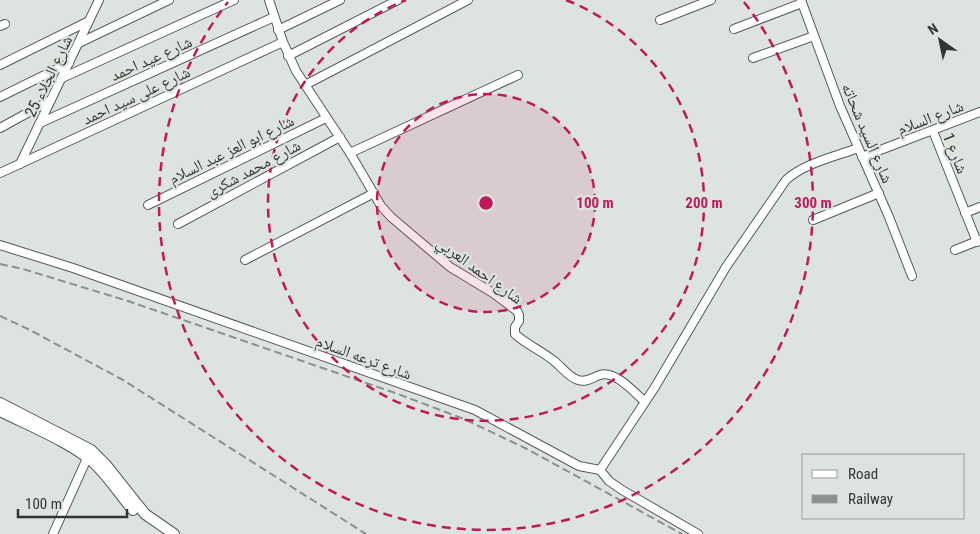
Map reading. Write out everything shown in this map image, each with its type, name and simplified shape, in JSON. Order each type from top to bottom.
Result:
[{"type":"main road","points":[[0,403],[17,416],[70,447],[89,454],[106,465],[145,514],[174,534]]},
{"type":"main road","points":[[0,411],[17,416]]},
{"type":"main road","points":[[89,454],[135,513],[162,534]]},
{"type":"street","points":[[98,2],[107,0]]},
{"type":"street","points":[[79,43],[169,0]]},
{"type":"street","points":[[62,78],[234,0]]},
{"type":"street","points":[[278,30],[340,0]]},
{"type":"street","points":[[288,56],[398,0]]},
{"type":"street","points":[[305,85],[468,0]]},
{"type":"street","points":[[660,20],[711,0]]},
{"type":"street","name":"شارع احمد العربي","points":[[270,1],[288,56],[391,217],[450,268],[493,293],[517,311],[519,321],[515,334],[520,339],[554,360],[564,370],[579,380],[586,381],[602,374],[609,374],[615,376],[645,402]]},
{"type":"street","name":"شارع الجلاء 25","points":[[20,164],[98,2]]},
{"type":"street","points":[[734,29],[802,2]]},
{"type":"street","name":"شارع السيد شحاته","points":[[802,2],[840,106],[879,193],[912,276]]},
{"type":"street","name":"شارع عيد احمد","points":[[40,123],[274,17]]},
{"type":"street","points":[[0,65],[89,21]]},
{"type":"street","points":[[753,58],[814,36]]},
{"type":"street","name":"شارع على سيد احمد","points":[[0,173],[283,42]]},
{"type":"street","points":[[0,98],[69,63]]},
{"type":"street","points":[[350,153],[518,75]]},
{"type":"street","points":[[0,128],[51,100]]},
{"type":"street","name":"شارع السلام","points":[[862,157],[980,114]]},
{"type":"street","name":"شارع ابو العز عبد السلام","points":[[148,205],[326,118]]},
{"type":"street","name":"شارع 1","points":[[933,130],[965,213],[978,241]]},
{"type":"street","name":"شارع محمد شكرى","points":[[178,224],[340,137]]},
{"type":"street","points":[[600,470],[645,402],[726,267],[786,180],[792,174],[808,166],[858,148]]},
{"type":"street","points":[[245,260],[374,193]]},
{"type":"street","points":[[813,220],[879,193]]},
{"type":"street","points":[[965,213],[980,207]]},
{"type":"street","points":[[955,250],[978,241]]},
{"type":"street","name":"شارع ترعه السلام","points":[[0,245],[73,268],[475,410],[580,466],[600,470],[608,481],[698,534]]},
{"type":"street","points":[[54,534],[89,454]]},
{"type":"railway","points":[[0,264],[23,269],[128,301],[398,394],[464,419],[527,449],[682,534]]},
{"type":"railway","points":[[0,316],[123,380],[366,534]]}]
